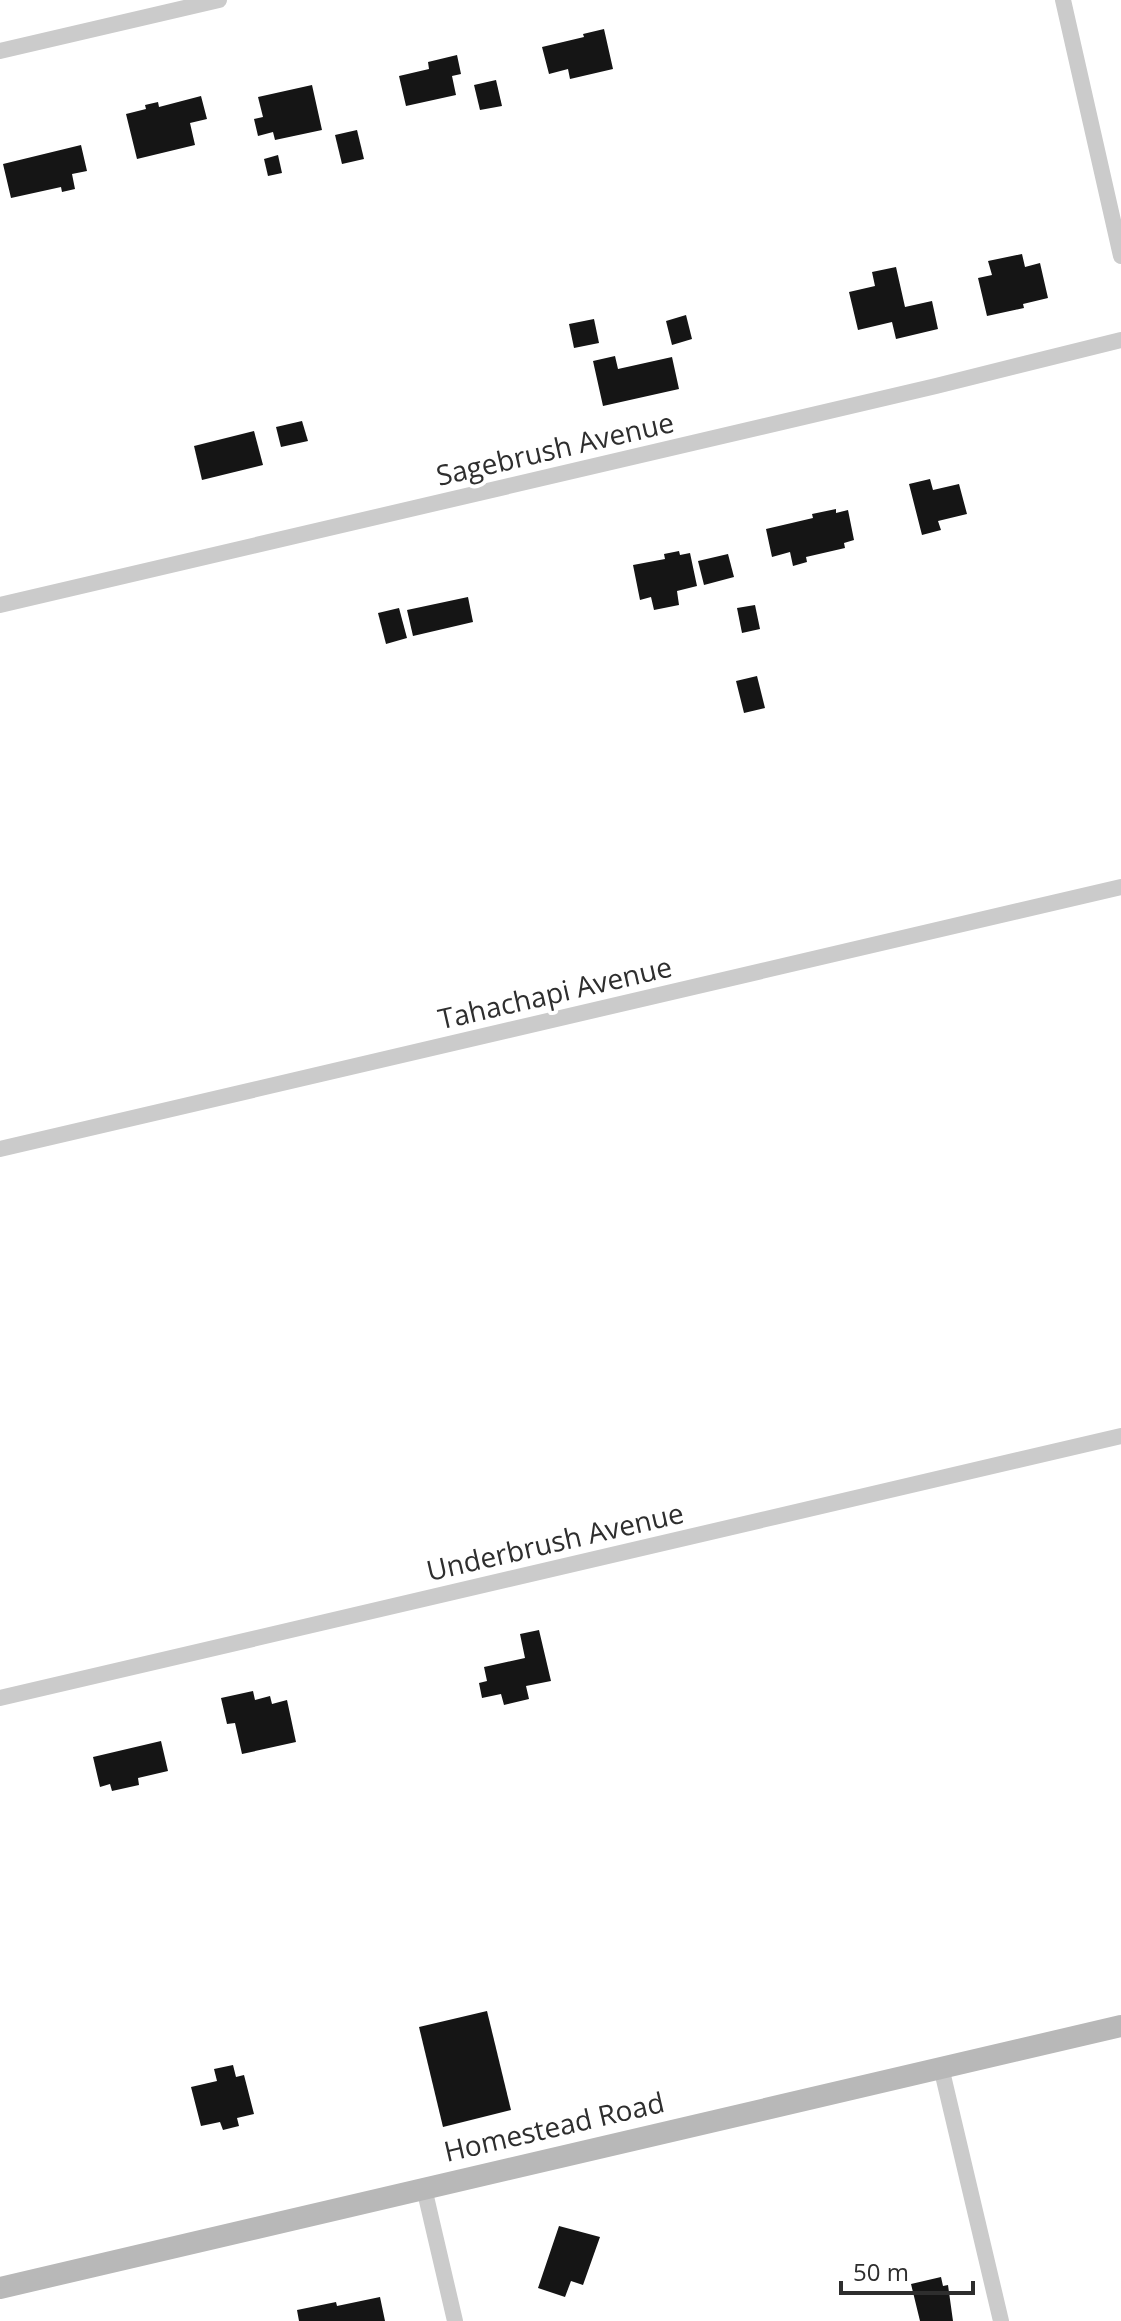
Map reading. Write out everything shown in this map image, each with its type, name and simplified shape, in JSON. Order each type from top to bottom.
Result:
[{"type":"main road","name":"Homestead Road","points":[[0,2288],[1121,2026]]},
{"type":"street","points":[[0,51],[219,0]]},
{"type":"street","points":[[1063,0],[1121,256]]},
{"type":"street","name":"Sagebrush Avenue","points":[[0,605],[1121,340]]},
{"type":"street","name":"Tahachapi Avenue","points":[[0,1149],[1121,887]]},
{"type":"street","name":"Underbrush Avenue","points":[[0,1698],[1121,1436]]},
{"type":"street","points":[[941,2067],[1001,2321]]},
{"type":"street","points":[[424,2188],[455,2321]]},
{"type":"building","points":[[604,29],[613,69],[570,79],[568,69],[549,74],[542,47]]},
{"type":"building","points":[[457,55],[461,74],[452,76],[456,95],[406,106],[399,76],[429,69],[428,62]]},
{"type":"building","points":[[496,80],[502,106],[480,110],[474,85]]},
{"type":"building","points":[[312,85],[322,130],[275,140],[273,132],[258,136],[254,119],[263,117],[258,97]]},
{"type":"building","points":[[201,96],[207,119],[190,123],[195,145],[137,159],[126,114],[146,109],[145,105],[158,102],[159,107]]},
{"type":"building","points":[[357,130],[364,159],[342,164],[335,135]]},
{"type":"building","points":[[81,145],[87,171],[72,174],[75,189],[62,192],[61,187],[11,198],[3,164]]},
{"type":"building","points":[[278,155],[282,173],[268,176],[264,159]]},
{"type":"building","points":[[1022,254],[1025,267],[1040,263],[1048,298],[1023,304],[1024,308],[987,316],[978,278],[992,275],[988,261]]},
{"type":"building","points":[[896,267],[905,307],[932,301],[938,329],[896,339],[892,322],[858,330],[849,292],[875,286],[872,272]]},
{"type":"building","points":[[686,315],[692,339],[672,345],[666,321]]},
{"type":"building","points":[[594,319],[599,343],[574,348],[569,324]]},
{"type":"building","points":[[615,356],[618,369],[672,357],[679,389],[603,406],[593,361]]},
{"type":"building","points":[[302,421],[308,441],[281,447],[276,427]]},
{"type":"building","points":[[254,431],[263,465],[202,480],[194,446]]},
{"type":"building","points":[[930,479],[933,490],[959,484],[967,514],[938,521],[941,530],[922,535],[909,484]]},
{"type":"building","points":[[836,509],[836,513],[848,510],[854,540],[844,543],[845,548],[806,557],[807,562],[793,566],[790,552],[772,557],[766,529]]},
{"type":"building","points":[[679,551],[680,555],[690,553],[697,586],[677,591],[679,605],[654,610],[651,597],[640,600],[633,565],[665,559],[664,554]]},
{"type":"building","points":[[728,554],[734,577],[704,585],[698,561]]},
{"type":"building","points":[[468,597],[473,622],[413,636],[407,610]]},
{"type":"building","points":[[755,605],[760,629],[742,633],[737,608]]},
{"type":"building","points":[[399,608],[407,638],[386,644],[378,613]]},
{"type":"building","points":[[757,676],[765,708],[744,713],[736,681]]},
{"type":"building","points":[[539,1630],[551,1681],[526,1686],[529,1699],[504,1705],[501,1694],[482,1698],[479,1683],[487,1681],[484,1667],[525,1658],[520,1634]]},
{"type":"building","points":[[253,1691],[255,1700],[270,1696],[272,1704],[287,1700],[296,1742],[242,1754],[235,1723],[227,1724],[221,1698]]},
{"type":"building","points":[[161,1741],[168,1771],[138,1778],[139,1785],[112,1791],[110,1784],[100,1787],[93,1757]]},
{"type":"building","points":[[487,2011],[511,2110],[443,2127],[419,2027]]},
{"type":"building","points":[[233,2065],[236,2077],[244,2075],[254,2114],[237,2118],[239,2126],[223,2130],[220,2122],[201,2126],[191,2087],[217,2081],[214,2069]]},
{"type":"building","points":[[559,2226],[600,2237],[583,2285],[571,2281],[565,2297],[538,2288]]},
{"type":"building","points":[[941,2277],[943,2286],[948,2285],[953,2321],[920,2321],[911,2284]]},
{"type":"building","points":[[380,2297],[385,2321],[299,2321],[297,2310]]}]
